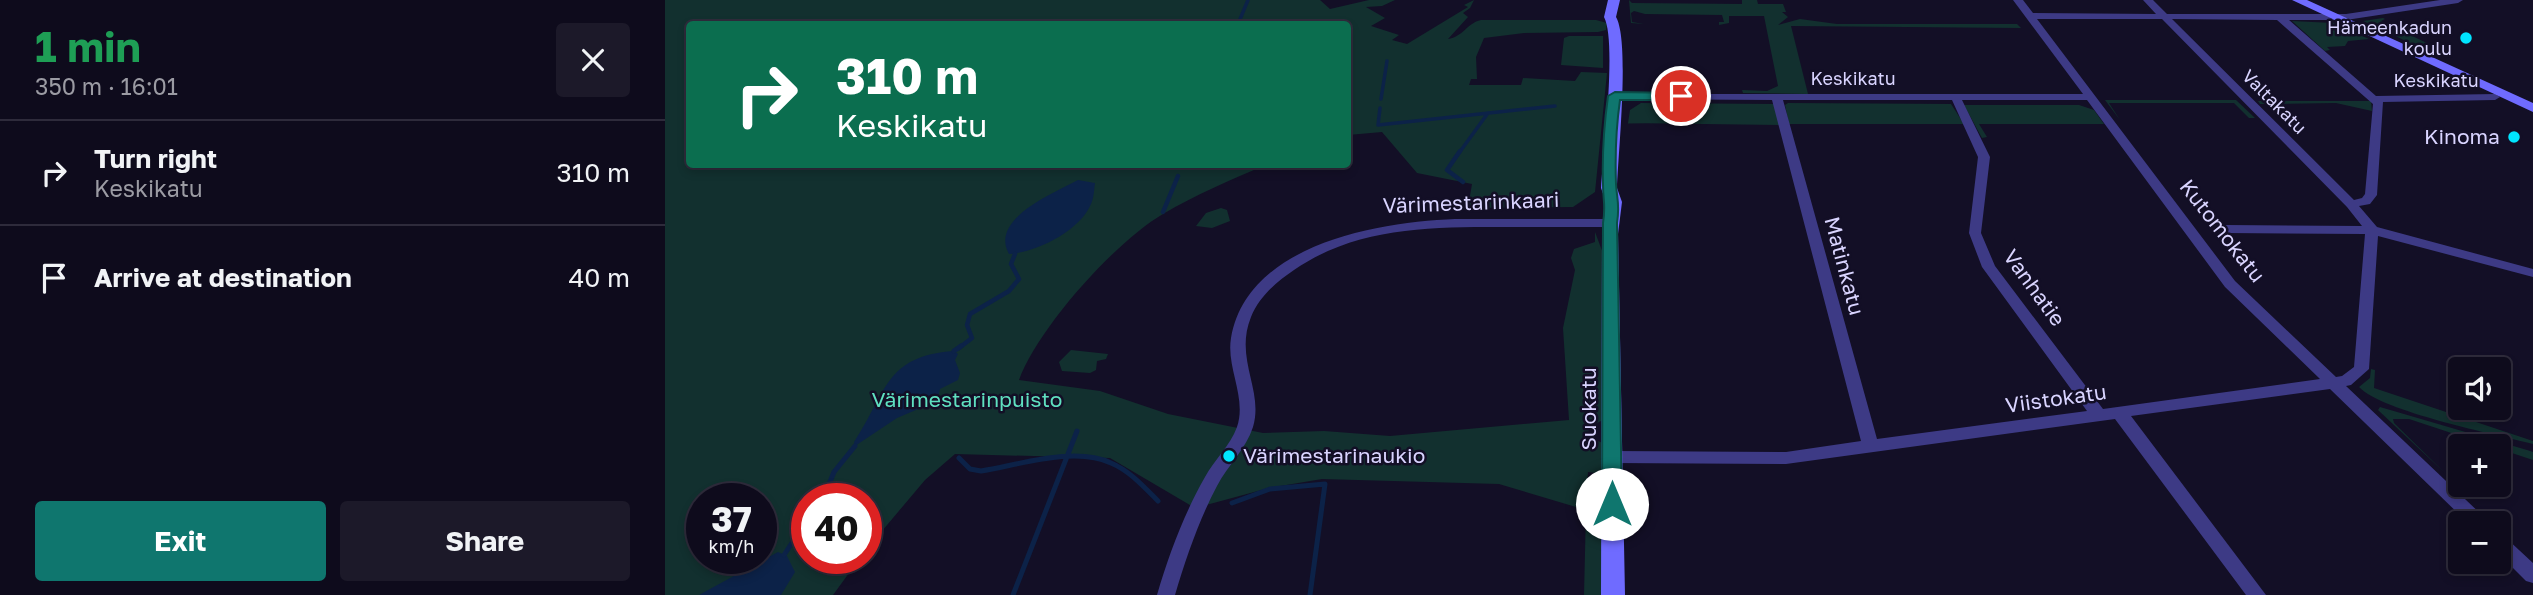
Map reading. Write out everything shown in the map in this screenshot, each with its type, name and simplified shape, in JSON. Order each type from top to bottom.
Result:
[{"type":"street","name":"Kutomokatu","points":[[2018,0],[2230,284],[2467,511]]},
{"type":"street","name":"Valtakatu","points":[[2148,0],[2351,204],[2372,230]]},
{"type":"street","points":[[2298,0],[2533,108]]},
{"type":"street","points":[[2031,16],[2335,17],[2422,2],[2458,0]]},
{"type":"street","name":"Suokatu","points":[[1613,595],[1610,223],[1614,202],[1609,188],[1610,125],[1615,96],[1614,24],[1610,17],[1614,3]]},
{"type":"street","points":[[2280,17],[2376,99],[2379,110],[2371,195],[2366,201],[2351,204]]},
{"type":"street","name":"Keskikatu","points":[[1615,96],[2091,97]]},
{"type":"street","name":"Matinkatu","points":[[1777,97],[1871,447]]},
{"type":"street","name":"Vanhatie","points":[[1956,97],[1984,157],[1975,233],[1979,247],[1989,267],[2098,414]]},
{"type":"street","name":"Keskikatu","points":[[2376,99],[2495,97]]},
{"type":"street","name":"Värimestarinkaari","points":[[1166,595],[1198,508],[1212,480],[1240,439],[1247,416],[1236,363],[1239,334],[1243,320],[1265,285],[1316,249],[1349,235],[1388,226],[1610,223]]},
{"type":"street","points":[[2226,229],[2372,230],[2533,273]]},
{"type":"street","name":"Viistokatu","points":[[1612,457],[1786,458],[2353,379],[2361,369],[2372,230]]},
{"type":"street","points":[[2119,412],[2257,595]]},
{"type":"street","points":[[2511,554],[2533,575]]},
{"type":"green space","name":"Värimestarinpuisto","points":[[665,0],[1320,0],[1330,9],[1369,0],[1395,0],[1382,6],[1366,7],[1385,18],[1371,26],[1399,35],[1392,40],[1407,44],[1468,7],[1464,5],[1474,0],[1470,8],[1463,13],[1468,17],[1448,39],[1458,36],[1481,20],[1596,20],[1607,23],[1606,30],[1598,32],[1524,33],[1484,38],[1476,57],[1477,79],[1471,79],[1469,85],[1521,85],[1523,78],[1575,81],[1581,72],[1607,73],[1595,192],[1573,207],[1468,208],[1472,184],[1417,173],[1382,132],[1351,135],[1351,21],[686,21],[686,168],[1258,168],[1175,207],[1123,244],[1060,312],[1029,359],[1019,380],[1100,391],[1168,414],[1263,433],[1324,431],[1390,436],[1569,420],[1563,328],[1575,270],[1571,258],[1574,249],[1595,242],[1595,232],[1604,256],[1603,420],[1589,427],[1588,437],[1603,443],[1603,474],[1588,472],[1587,484],[1601,491],[1603,595],[1584,595],[1586,510],[1499,484],[1322,479],[1269,488],[1195,508],[1110,458],[955,454],[925,480],[882,531],[882,483],[791,483],[791,574],[848,574],[833,595],[665,595]]},
{"type":"green space","points":[[1629,0],[1632,3],[1742,4],[1742,0],[1757,0],[1758,4],[1783,4],[1786,12],[1782,12],[1788,17],[1778,25],[1800,19],[1837,24],[2017,24],[2021,28],[1791,26],[1808,94],[1743,93],[1742,90],[1767,91],[1778,86],[1764,16],[1729,16],[1729,23],[1719,25],[1719,22],[1724,22],[1722,15],[1645,14],[1634,11],[1631,13],[1632,22],[1644,24],[1631,23]]},
{"type":"green space","points":[[2385,19],[2381,21],[2431,45],[2451,51],[2436,55],[2363,21]]},
{"type":"green space","points":[[2292,21],[2333,23],[2369,39],[2348,41],[2345,46],[2327,47],[2330,50],[2325,51]]},
{"type":"green space","points":[[1603,36],[1603,68],[1561,65],[1564,38]]},
{"type":"green space","points":[[2105,100],[2236,100],[2255,118],[2249,118],[2234,103],[2109,103],[2120,120]]},
{"type":"green space","points":[[2258,101],[2371,101],[2372,111],[2336,103],[2260,104]]},
{"type":"green space","points":[[1641,103],[1774,104],[1780,125],[1628,123],[1630,110]]},
{"type":"green space","points":[[1951,104],[1964,124],[1789,124],[1785,105]]},
{"type":"green space","points":[[1964,105],[2079,105],[2094,110],[2104,124],[1979,124],[1987,137],[1982,138]]},
{"type":"green space","points":[[1221,208],[1227,210],[1230,221],[1212,228],[1196,226],[1206,213]]},
{"type":"green space","points":[[1071,350],[1108,354],[1106,359],[1097,361],[1096,370],[1090,373],[1062,371],[1059,362]]},
{"type":"green space","points":[[2371,369],[2375,370],[2374,388],[2448,413],[2448,420],[2470,420],[2533,441],[2533,444],[2511,439],[2511,434],[2492,434],[2391,405],[2359,387],[2370,378]]},
{"type":"green space","points":[[2380,407],[2472,434],[2454,434],[2409,419],[2393,419],[2446,474],[2378,410]]},
{"type":"green space","points":[[2511,446],[2533,452],[2533,460],[2511,453]]},
{"type":"water","points":[[1078,180],[1095,183],[1091,204],[1077,223],[1043,245],[1009,254],[1005,241],[1008,230],[1016,219],[1040,200]]},
{"type":"water","points":[[954,351],[958,354],[955,360],[960,373],[958,380],[940,389],[937,401],[897,418],[855,446],[854,442],[882,393],[900,369],[913,360],[931,354]]},
{"type":"water","points":[[777,553],[787,556],[791,564],[791,574],[794,574],[781,595],[699,595],[738,574],[777,574]]},
{"type":"waterway","points":[[1239,21],[1248,0]]},
{"type":"waterway","points":[[1381,99],[1387,61]]},
{"type":"waterway","points":[[1488,113],[1555,106]]},
{"type":"waterway","points":[[1380,108],[1378,125],[1488,113]]},
{"type":"waterway","points":[[1459,153],[1488,113]]},
{"type":"waterway","points":[[1460,151],[1447,170],[1463,182]]},
{"type":"waterway","points":[[1163,212],[1178,176]]},
{"type":"waterway","points":[[959,348],[972,338],[967,325],[970,314],[1009,291],[1019,279],[1011,264],[1015,254]]},
{"type":"waterway","points":[[954,351],[961,346]]},
{"type":"waterway","points":[[1067,456],[1077,431]]},
{"type":"waterway","points":[[830,483],[834,472],[855,446]]},
{"type":"waterway","points":[[959,458],[970,469],[981,471],[1067,456]]},
{"type":"waterway","points":[[1013,595],[1067,456]]},
{"type":"waterway","points":[[1067,456],[1096,458],[1111,463],[1124,470],[1158,501]]},
{"type":"waterway","points":[[1232,503],[1270,489],[1325,484],[1310,595]]},
{"type":"waterway","points":[[784,555],[791,544]]},
{"type":"place","name":"Hämeenkadun koulu","points":[[2466,38]]},
{"type":"place","name":"Kinoma","points":[[2514,137]]},
{"type":"place","name":"Värimestarinaukio","points":[[1229,456]]},
{"type":"route","points":[[1612,504],[1610,223],[1614,202],[1609,188],[1610,125],[1615,96],[1681,96]]}]
